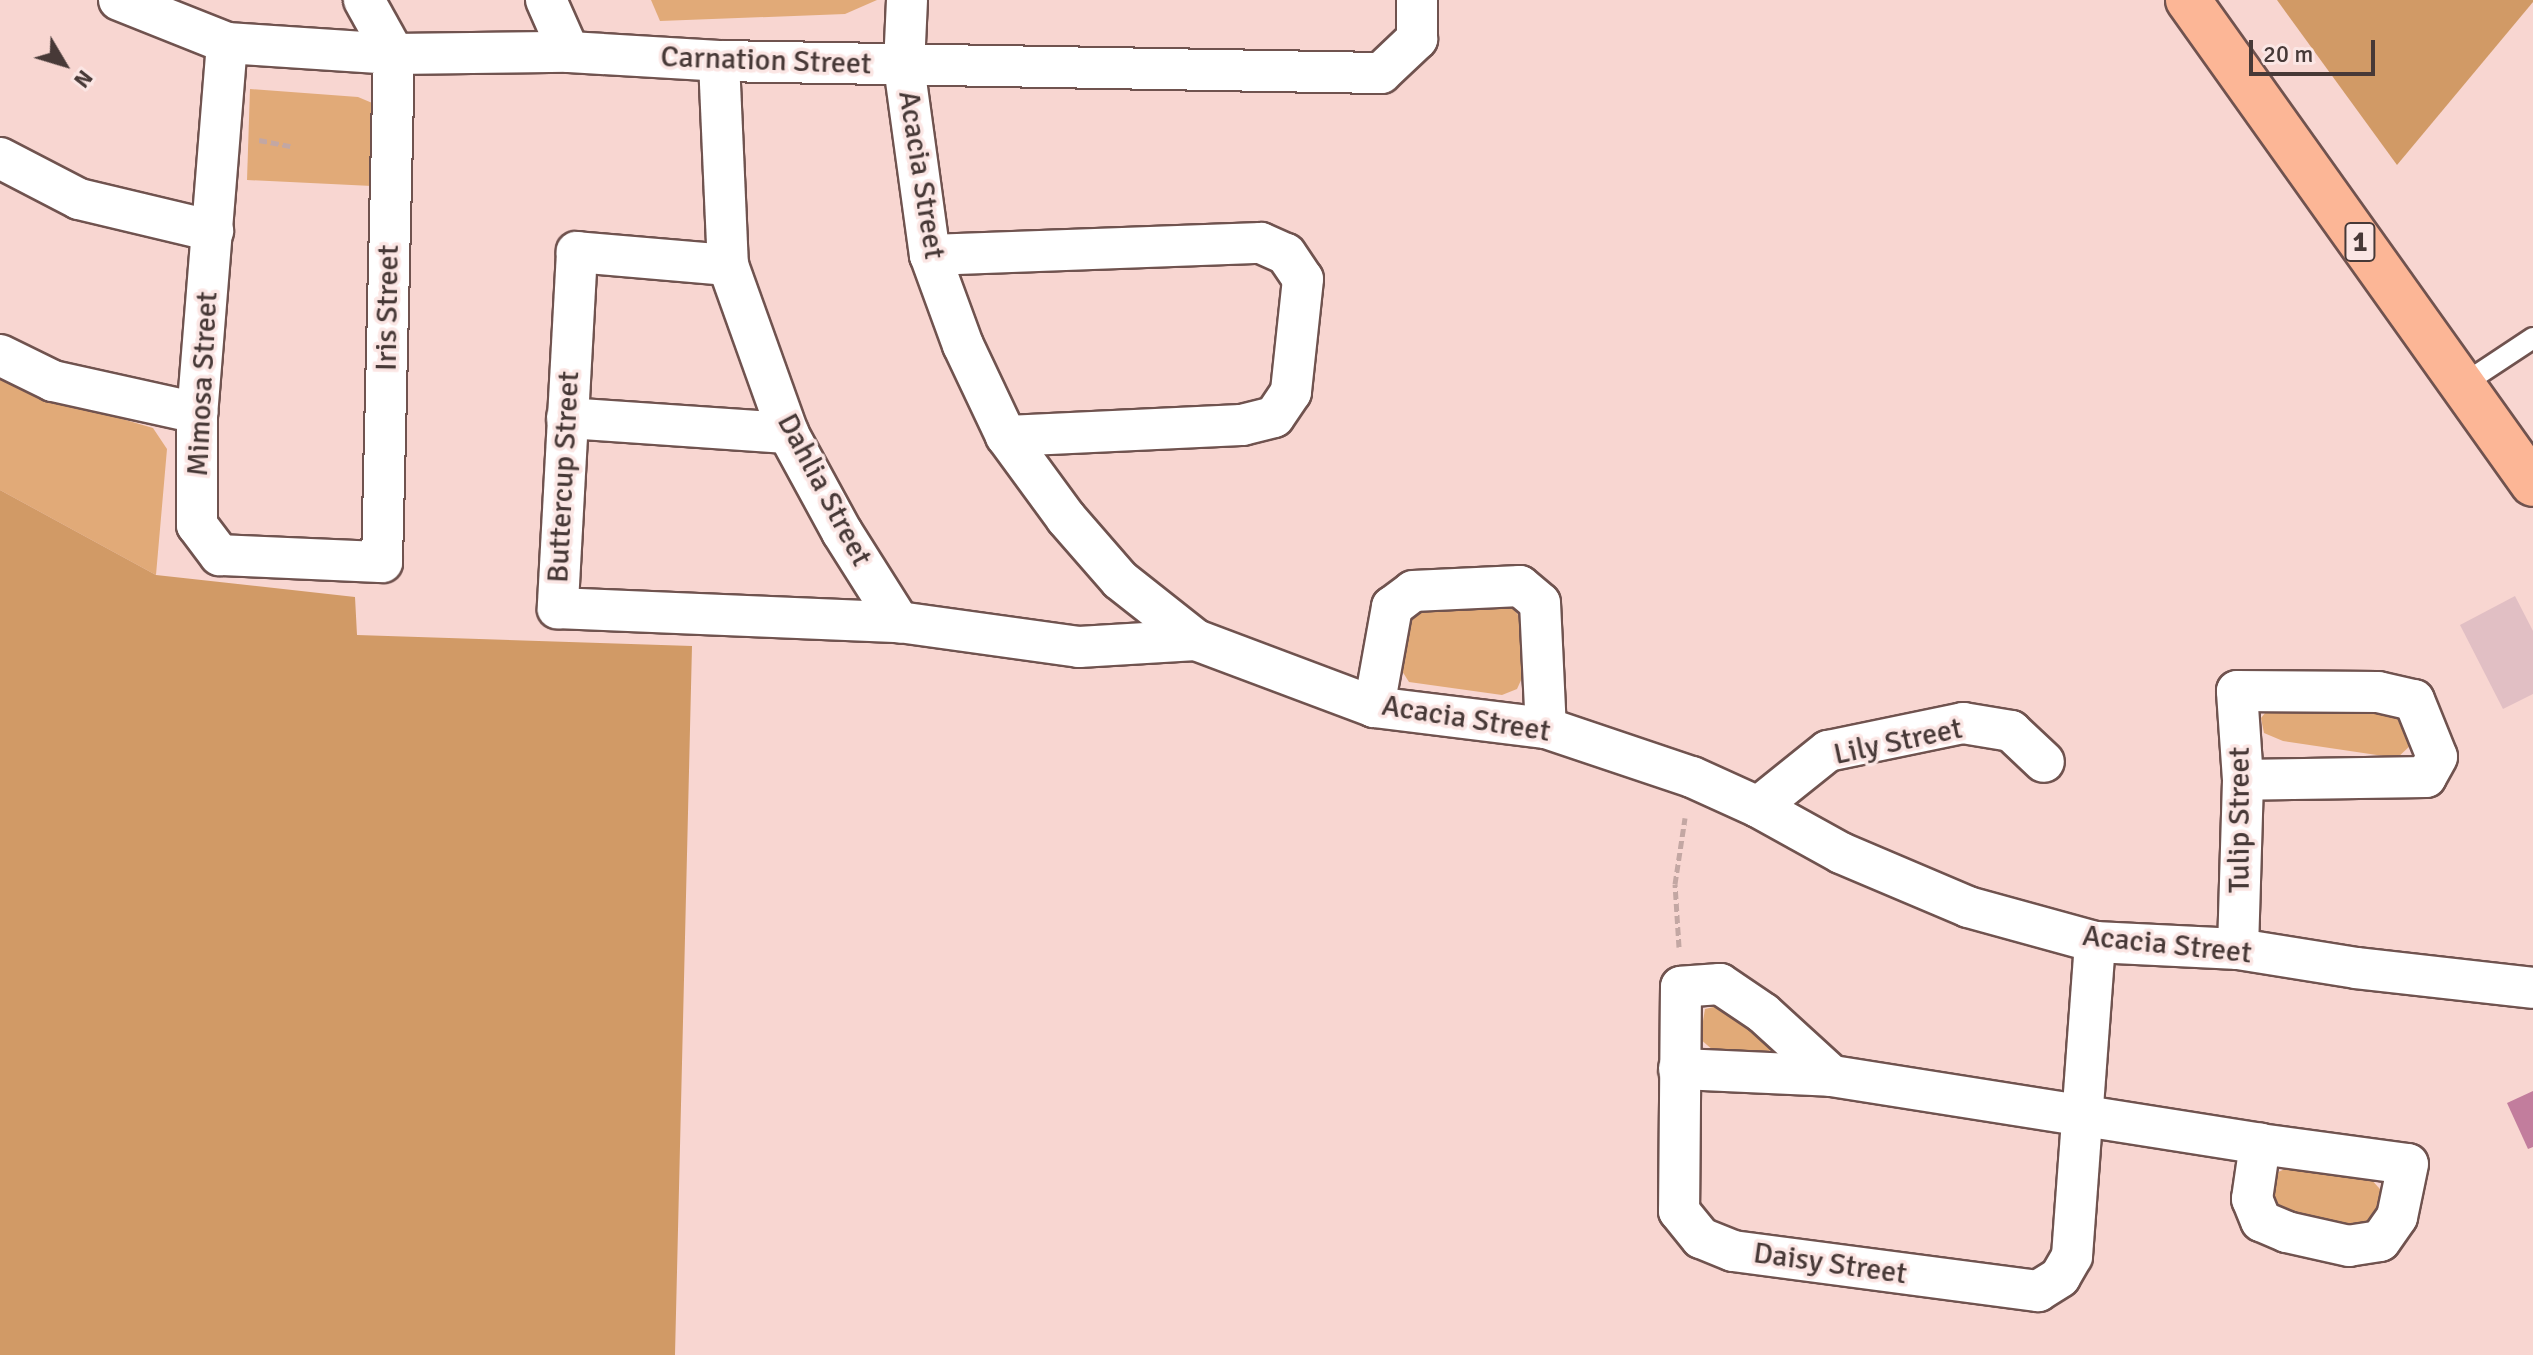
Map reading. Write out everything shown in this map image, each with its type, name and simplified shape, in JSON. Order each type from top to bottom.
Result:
[{"type":"highway","name":"1","points":[[2188,0],[2533,484]]},
{"type":"street","name":"Carnation Street","points":[[119,0],[227,43],[394,54],[569,52],[719,61],[904,66],[1381,73],[1417,39],[1417,0]]},
{"type":"street","points":[[364,0],[394,54]]},
{"type":"street","points":[[546,0],[569,52]]},
{"type":"street","name":"Acacia Street","points":[[907,0],[904,66],[930,255],[963,345],[1006,436],[1066,518],[1120,580],[1196,640],[1374,707],[1546,728],[1692,777],[1758,807],[1841,853],[1968,907],[2095,942],[2238,949],[2356,968],[2533,988]]},
{"type":"street","name":"Mimosa Street","points":[[227,43],[197,413],[197,525],[220,555],[382,562]]},
{"type":"street","name":"Iris Street","points":[[382,562],[394,54]]},
{"type":"street","name":"Dahlia Street","points":[[719,61],[728,265],[788,433],[842,532],[899,622]]},
{"type":"street","points":[[0,158],[79,199],[213,231]]},
{"type":"street","points":[[930,255],[1261,243],[1286,254],[1303,279],[1291,392],[1274,417],[1242,425],[1006,436]]},
{"type":"street","name":"Buttercup Street","points":[[728,265],[577,252],[558,608],[899,622]]},
{"type":"street","points":[[0,355],[53,381],[197,413]]},
{"type":"street","points":[[567,418],[788,433]]},
{"type":"street","points":[[1374,707],[1392,607],[1413,591],[1520,586],[1540,603],[1546,728]]},
{"type":"street","points":[[899,622],[1079,647],[1196,640]]},
{"type":"street","name":"Tulip Street","points":[[2238,949],[2243,780],[2237,691],[2378,692],[2414,700],[2437,757],[2426,777],[2243,780]]},
{"type":"street","name":"Lily Street","points":[[1758,807],[1828,751],[1963,723],[2011,731],[2044,762]]},
{"type":"street","name":"Daisy Street","points":[[1681,987],[1679,1211],[1701,1238],[1733,1251],[2038,1291],[2060,1277],[2072,1256],[2095,942]]},
{"type":"street","points":[[1681,987],[1720,984],[1763,1013],[1832,1076]]},
{"type":"street","points":[[1679,1069],[1832,1076],[2260,1144]]},
{"type":"lane","points":[[2462,385],[2533,338]]},
{"type":"path","points":[[1681,987],[1675,884],[1692,777]]},
{"type":"shaded area","points":[[651,0],[877,0],[845,14],[660,21]]},
{"type":"shaded area","points":[[2277,0],[2533,0],[2533,2],[2397,165]]},
{"type":"shaded area","points":[[250,89],[358,97],[377,105],[372,186],[247,180]]},
{"type":"shaded area","points":[[0,379],[20,389],[153,428],[167,449],[156,575],[0,490]]},
{"type":"shaded area","points":[[0,490],[156,575],[355,597],[357,635],[692,646],[675,1355],[0,1355]]},
{"type":"shaded area","points":[[1509,603],[1522,620],[1522,678],[1517,689],[1502,695],[1409,682],[1402,671],[1408,624],[1415,612],[1423,607]]},
{"type":"shaded area","points":[[2386,706],[2404,719],[2411,745],[2397,758],[2283,741],[2264,733],[2261,718],[2270,707]]},
{"type":"shaded area","points":[[1726,1004],[1773,1048],[1761,1057],[1713,1050],[1700,1039],[1705,1009]]},
{"type":"shaded area","points":[[2533,1091],[2533,1147],[2528,1149],[2507,1103]]},
{"type":"shaded area","points":[[2296,1164],[2370,1178],[2388,1198],[2377,1221],[2356,1231],[2277,1214],[2268,1192],[2276,1173]]},
{"type":"building","points":[[2515,596],[2533,631],[2533,694],[2503,709],[2460,625]]}]
